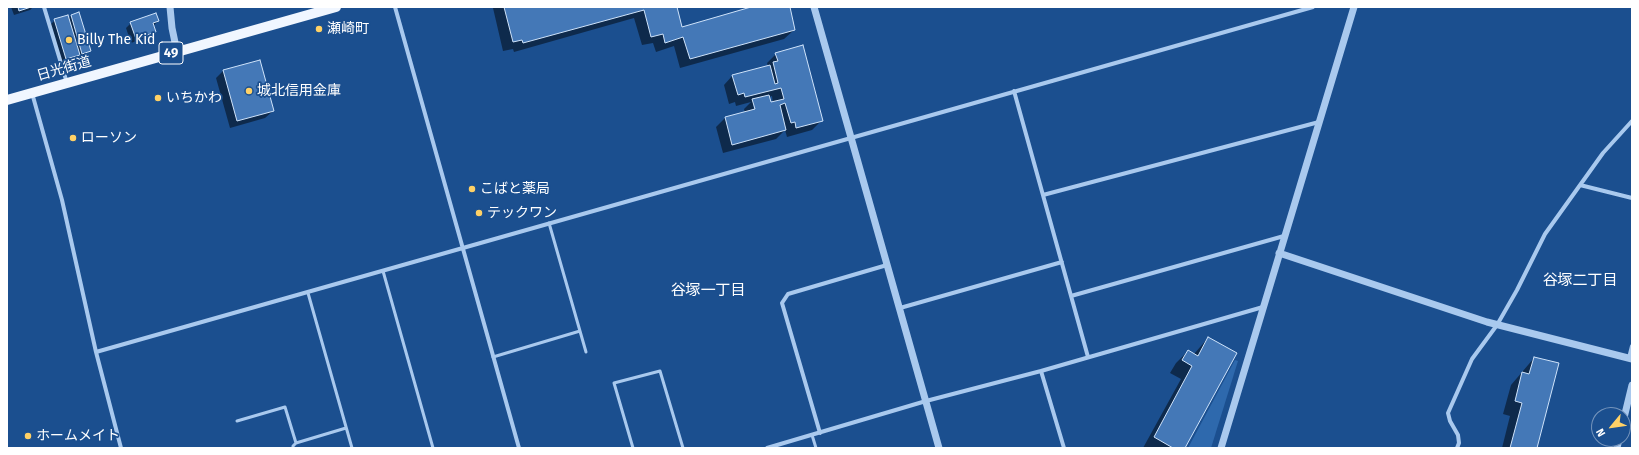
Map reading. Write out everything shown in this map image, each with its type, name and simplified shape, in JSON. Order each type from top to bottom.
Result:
[{"type":"main road","name":"日光街道","points":[[7,100],[336,7]]},
{"type":"street","points":[[44,7],[67,82]]},
{"type":"street","points":[[170,7],[172,28],[177,52]]},
{"type":"street","points":[[395,7],[519,448]]},
{"type":"street","points":[[814,7],[939,448]]},
{"type":"street","points":[[96,352],[1313,7]]},
{"type":"street","points":[[1221,448],[1354,7]]},
{"type":"street","points":[[1014,91],[1088,358]]},
{"type":"street","points":[[32,93],[62,200],[96,352],[121,448]]},
{"type":"street","points":[[1457,448],[1459,443],[1458,435],[1450,421],[1448,413],[1472,359],[1497,325],[1517,290],[1545,234],[1603,153],[1632,121]]},
{"type":"street","points":[[1043,195],[1319,122]]},
{"type":"street","points":[[1580,185],[1632,198]]},
{"type":"street","points":[[1071,296],[1284,236]]},
{"type":"street","points":[[1279,253],[1497,325],[1631,358],[1632,346]]},
{"type":"street","points":[[900,308],[1062,262]]},
{"type":"street","points":[[820,433],[782,303],[788,294],[887,265]]},
{"type":"street","points":[[766,448],[926,401],[1088,358],[1263,307]]},
{"type":"street","points":[[1041,371],[1064,448]]},
{"type":"street","points":[[1627,407],[1632,385]]},
{"type":"lane","points":[[549,223],[586,352]]},
{"type":"lane","points":[[383,270],[433,448]]},
{"type":"lane","points":[[308,293],[352,448]]},
{"type":"lane","points":[[493,357],[580,331]]},
{"type":"lane","points":[[633,448],[614,383],[660,370],[684,448]]},
{"type":"lane","points":[[237,421],[285,408],[296,443]]},
{"type":"lane","points":[[293,448],[296,443],[346,428]]},
{"type":"lane","points":[[812,435],[816,448]]},
{"type":"shaded area","points":[[1235,360],[1238,361],[1211,448],[1188,448]]},
{"type":"building","points":[[18,7],[31,7],[19,11]]},
{"type":"building","points":[[504,7],[677,7],[682,27],[751,7],[790,7],[795,30],[690,59],[683,37],[665,43],[663,34],[651,37],[644,10],[523,43],[522,40],[513,42]]},
{"type":"building","points":[[79,12],[91,51],[82,54],[71,15]]},
{"type":"building","points":[[156,13],[159,21],[153,23],[156,32],[136,39],[130,22]]},
{"type":"building","points":[[68,15],[80,55],[66,59],[54,19]]},
{"type":"building","points":[[803,45],[823,121],[796,128],[795,122],[791,123],[785,103],[780,105],[786,130],[732,145],[725,117],[755,109],[752,99],[769,95],[771,102],[784,99],[781,88],[745,97],[744,93],[738,95],[732,75],[770,65],[775,84],[778,83],[773,62],[778,61],[775,53]]},
{"type":"building","points":[[260,60],[274,111],[237,121],[223,70]]},
{"type":"building","points":[[1208,337],[1237,353],[1185,448],[1173,448],[1154,437],[1192,366],[1182,360],[1188,350],[1198,356]]},
{"type":"building","points":[[1534,357],[1559,363],[1537,448],[1510,448],[1522,403],[1515,401],[1522,372],[1529,374]]},
{"type":"place","name":"瀬崎町","points":[[319,29]]},
{"type":"place","name":"Billy The Kid","points":[[69,40]]},
{"type":"place","name":"城北信用金庫","points":[[249,91]]},
{"type":"place","name":"いちかわ","points":[[158,98]]},
{"type":"place","name":"ローソン","points":[[73,138]]},
{"type":"place","name":"こばと薬局","points":[[472,189]]},
{"type":"place","name":"テックワン","points":[[479,213]]},
{"type":"place","name":"ホームメイト","points":[[28,436]]},
{"type":"district","name":"谷塚二丁目","points":[[1580,281]]},
{"type":"district","name":"谷塚一丁目","points":[[708,291]]}]
